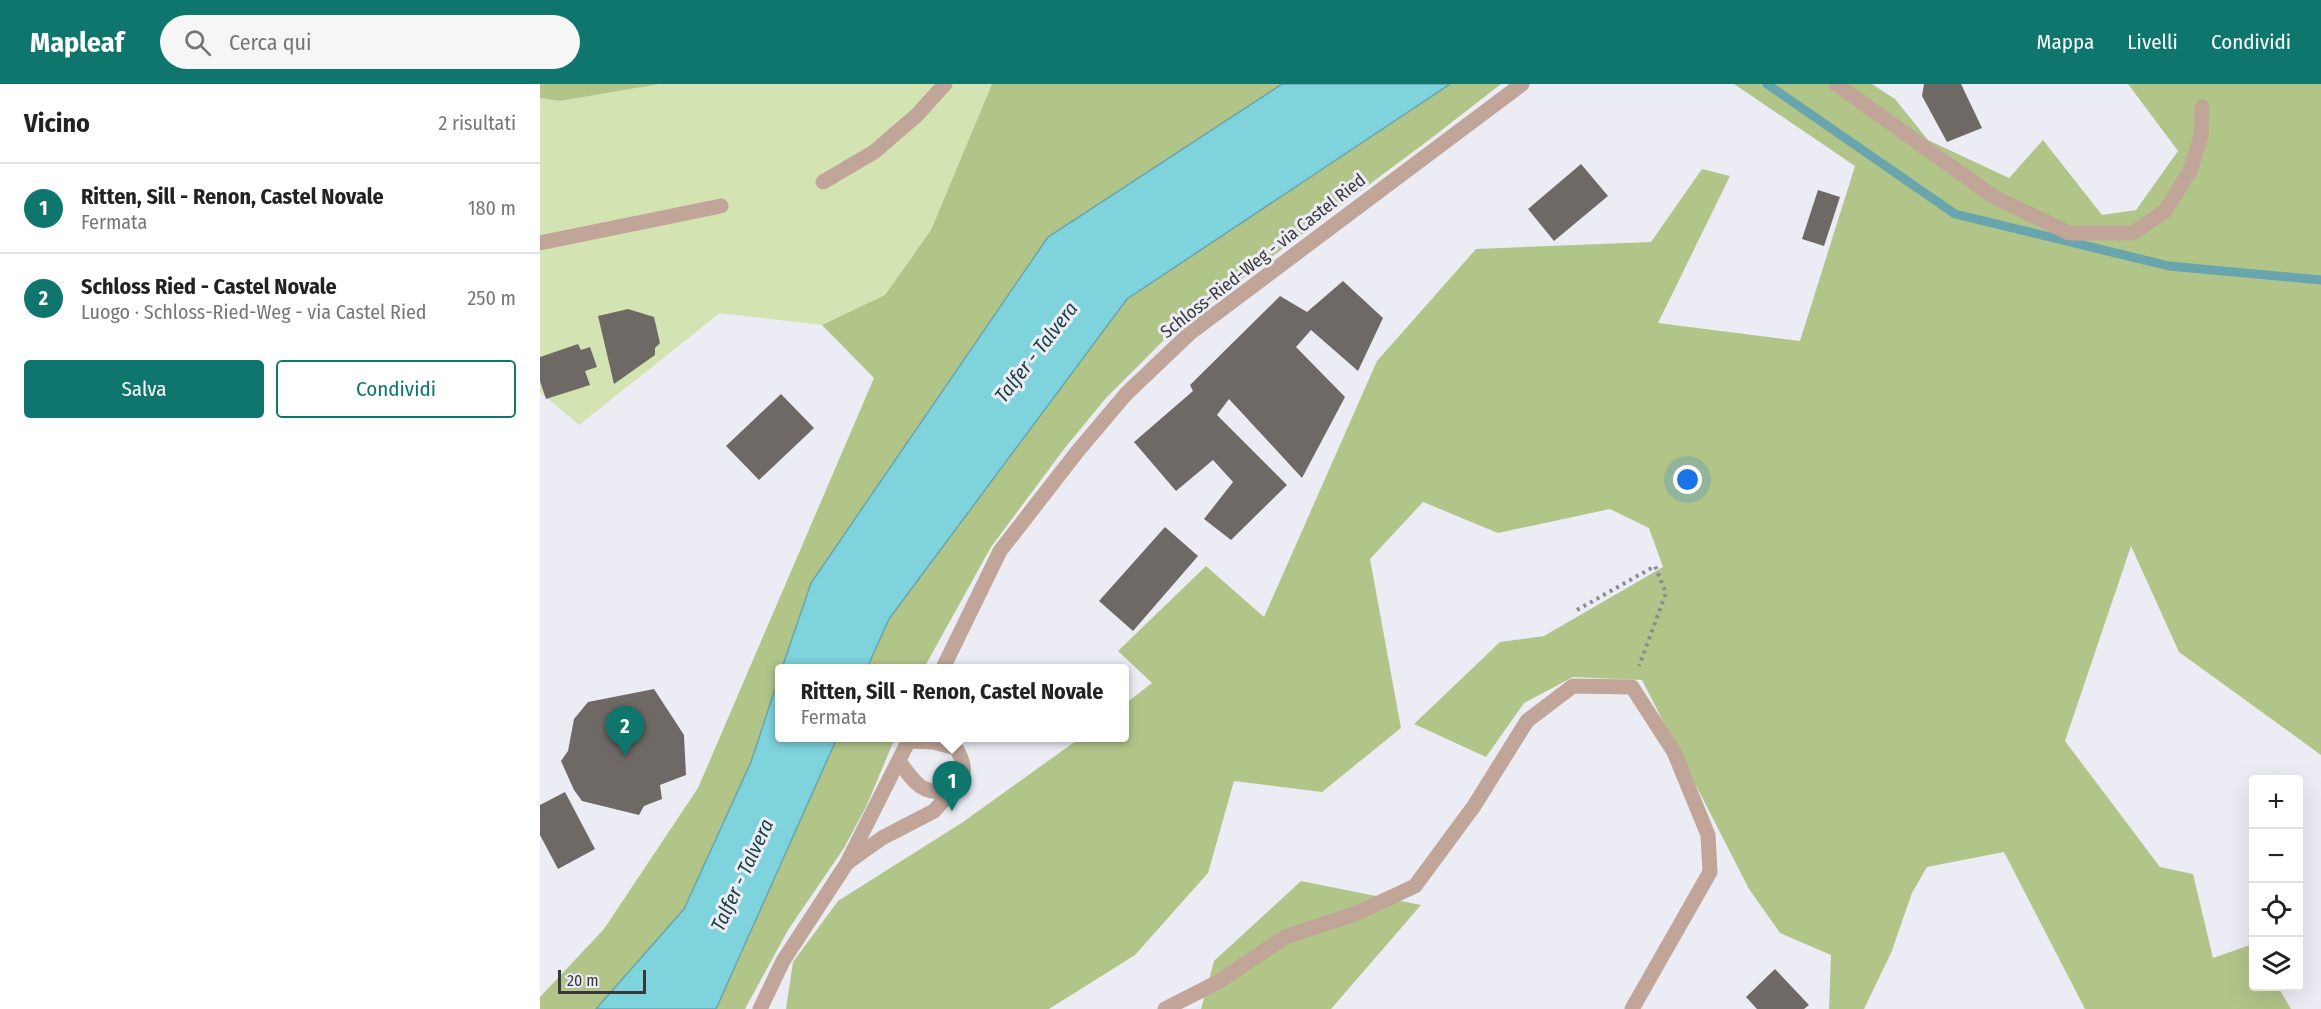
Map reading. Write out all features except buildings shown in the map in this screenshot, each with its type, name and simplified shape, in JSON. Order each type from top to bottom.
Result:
[{"type":"street","points":[[823,182],[874,152],[916,116],[945,84]]},
{"type":"street","name":"Schloss-Ried-Weg - via Castel Ried","points":[[945,664],[1000,551],[1077,452],[1126,394],[1190,333],[1522,84]]},
{"type":"street","points":[[1836,84],[1994,196],[2069,233],[2133,233],[2165,212],[2190,171],[2201,136],[2202,107]]},
{"type":"street","points":[[540,243],[721,206]]},
{"type":"street","points":[[1165,1009],[1218,982],[1285,937],[1354,914],[1414,886],[1474,806],[1527,721],[1573,686],[1632,687],[1674,752],[1708,835],[1710,872],[1632,1009]]},
{"type":"street","points":[[760,1009],[783,961],[847,863],[908,742]]},
{"type":"street","points":[[847,863],[882,838],[934,811],[962,778],[964,762],[956,748],[933,742]]},
{"type":"street","points":[[899,761],[914,783],[934,794],[952,791]]},
{"type":"path","points":[[1577,610],[1655,566],[1666,593],[1632,687]]},
{"type":"green space","points":[[540,84],[660,84],[560,101],[540,98]]},
{"type":"green space","points":[[660,84],[992,84],[931,230],[885,295],[822,325],[720,313],[579,425],[540,392],[540,98],[560,101]]},
{"type":"green space","points":[[992,84],[1282,84],[1048,237],[811,583],[783,664],[775,664],[775,689],[751,761],[684,909],[596,1009],[540,1009],[540,997],[604,929],[698,788],[874,378],[822,325],[885,295],[931,230]]},
{"type":"green space","points":[[1450,84],[1501,84],[1176,328],[1106,398],[1064,449],[991,547],[926,664],[869,664],[889,619],[1127,299]]},
{"type":"green space","points":[[1734,84],[1872,84],[1895,99],[1928,140],[2009,178],[2043,140],[2102,215],[2136,210],[2178,151],[2128,84],[2321,84],[2321,755],[2179,652],[2131,546],[2065,741],[2160,867],[2193,874],[2213,958],[2249,945],[2249,991],[2280,991],[2291,1009],[2085,1009],[2004,852],[1927,867],[1912,893],[1891,953],[1864,1009],[1829,1009],[1831,955],[1780,933],[1749,889],[1642,680],[1573,677],[1524,703],[1486,757],[1414,724],[1500,642],[1544,636],[1663,567],[1649,528],[1610,509],[1498,533],[1423,502],[1370,559],[1401,728],[1322,792],[1234,781],[1208,873],[1135,955],[1049,1009],[786,1009],[793,962],[838,901],[963,822],[1074,742],[1129,742],[1129,701],[1152,683],[1118,651],[1206,566],[1264,617],[1377,361],[1476,249],[1651,242],[1702,169],[1730,176],[1658,323],[1800,341],[1855,166]]},
{"type":"green space","points":[[835,742],[893,742],[866,807],[844,848],[788,930],[745,1009],[716,1009]]},
{"type":"green space","points":[[1301,881],[1421,905],[1331,1009],[1201,1009],[1214,961]]},
{"type":"water","name":"Talfer - Talvera","points":[[1282,84],[1450,84],[1127,299],[889,619],[869,664],[783,664],[811,583],[1048,237]]},
{"type":"water","name":"Talfer - Talvera","points":[[775,689],[775,742],[835,742],[716,1009],[596,1009],[684,909],[751,762]]},
{"type":"waterway","points":[[1767,84],[1955,214],[2169,266],[2321,280]]},
{"type":"place","name":"Schloss Ried - Castel Novale","points":[[625,756]]},
{"type":"place","name":"Ritten, Sill - Renon, Castel Novale","points":[[952,811]]}]
